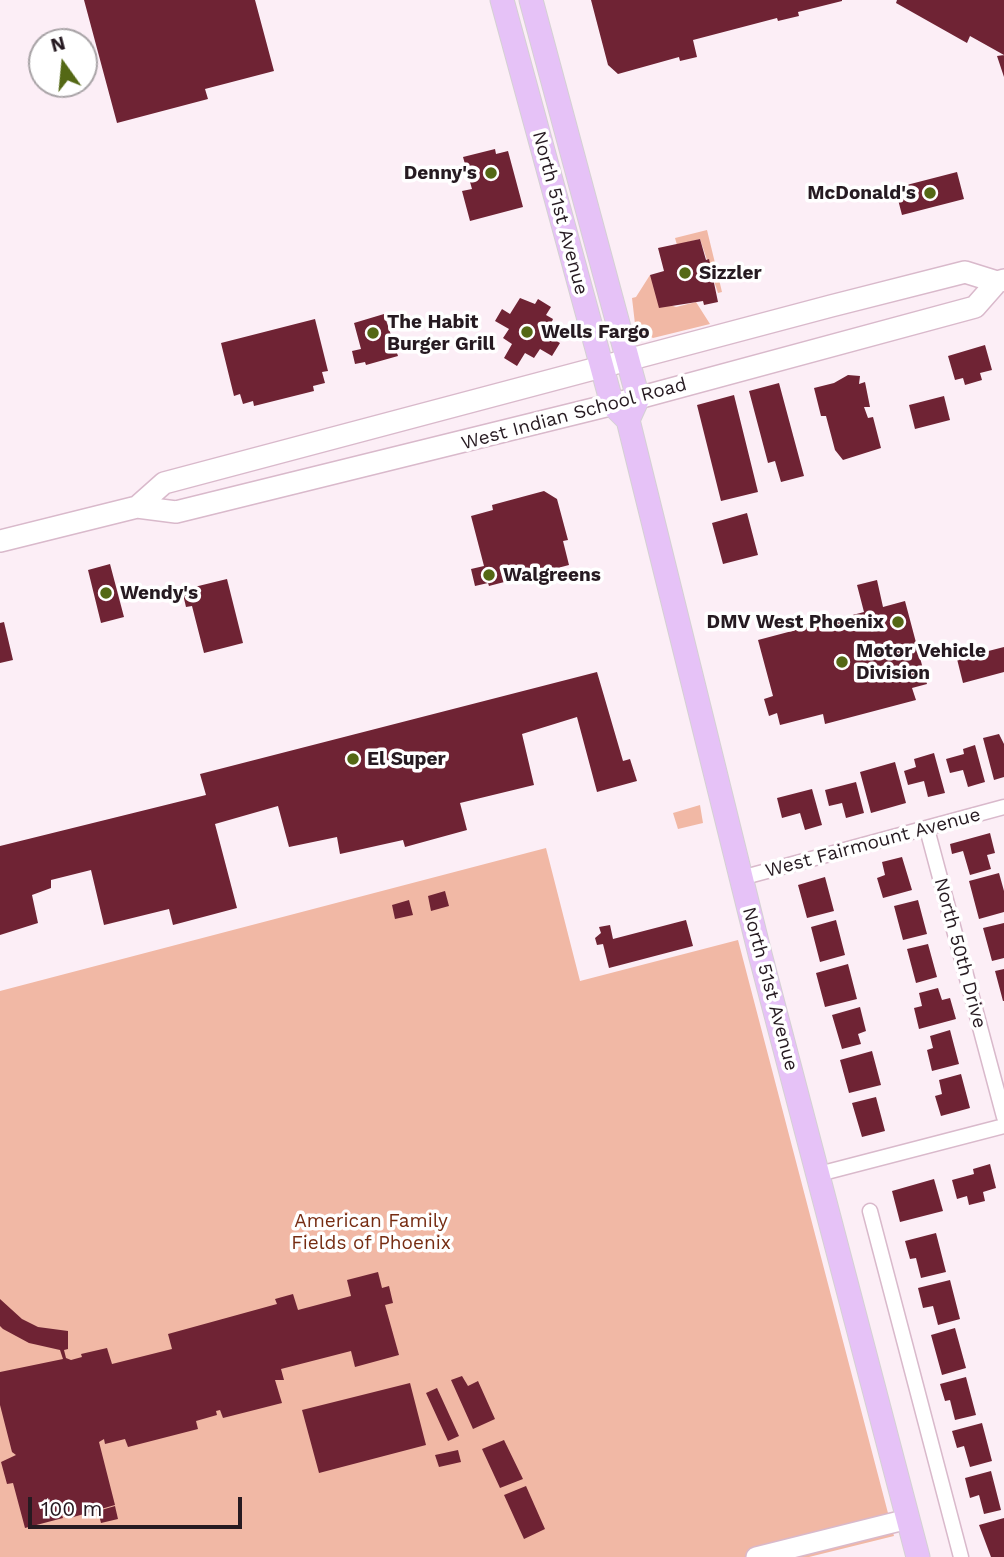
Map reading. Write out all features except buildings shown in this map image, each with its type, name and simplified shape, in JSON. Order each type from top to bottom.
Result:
[{"type":"main road","name":"North 51st Avenue","points":[[502,0],[603,369],[620,412],[918,1557]]},
{"type":"main road","name":"North 51st Avenue","points":[[531,0],[638,398]]},
{"type":"main road","name":"West Indian School Road","points":[[137,507],[164,483],[965,272],[1000,281],[975,307],[638,398]]},
{"type":"main road","points":[[620,412],[638,398]]},
{"type":"main road","name":"West Indian School Road","points":[[0,541],[137,507],[176,512],[620,412]]},
{"type":"street","name":"West Fairmount Avenue","points":[[741,878],[1004,807]]},
{"type":"street","name":"North 50th Drive","points":[[926,829],[1004,1117]]},
{"type":"street","points":[[819,1174],[1004,1126]]},
{"type":"street","points":[[870,1211],[961,1557]]},
{"type":"street","points":[[756,1557],[908,1519]]},
{"type":"green space","points":[[707,230],[722,292],[718,293],[700,239],[677,245],[675,238]]},
{"type":"green space","points":[[650,275],[670,305],[676,307],[696,302],[710,324],[653,338],[639,331],[635,324],[632,298],[636,297]]},
{"type":"green space","points":[[700,805],[703,823],[678,829],[673,813]]},
{"type":"green space","name":"American Family Fields of Phoenix","points":[[546,848],[580,981],[738,940],[894,1536],[809,1557],[0,1557],[0,991]]},
{"type":"place","name":"Denny's","points":[[491,173]]},
{"type":"place","name":"McDonald's","points":[[930,193]]},
{"type":"place","name":"Sizzler","points":[[685,273]]},
{"type":"place","name":"Wells Fargo","points":[[527,332]]},
{"type":"place","name":"The Habit Burger Grill","points":[[373,333]]},
{"type":"place","name":"Walgreens","points":[[489,575]]},
{"type":"place","name":"Wendy's","points":[[106,593]]},
{"type":"place","name":"DMV West Phoenix","points":[[898,622]]},
{"type":"place","name":"Motor Vehicle Division","points":[[842,662]]},
{"type":"place","name":"El Super","points":[[353,759]]}]
